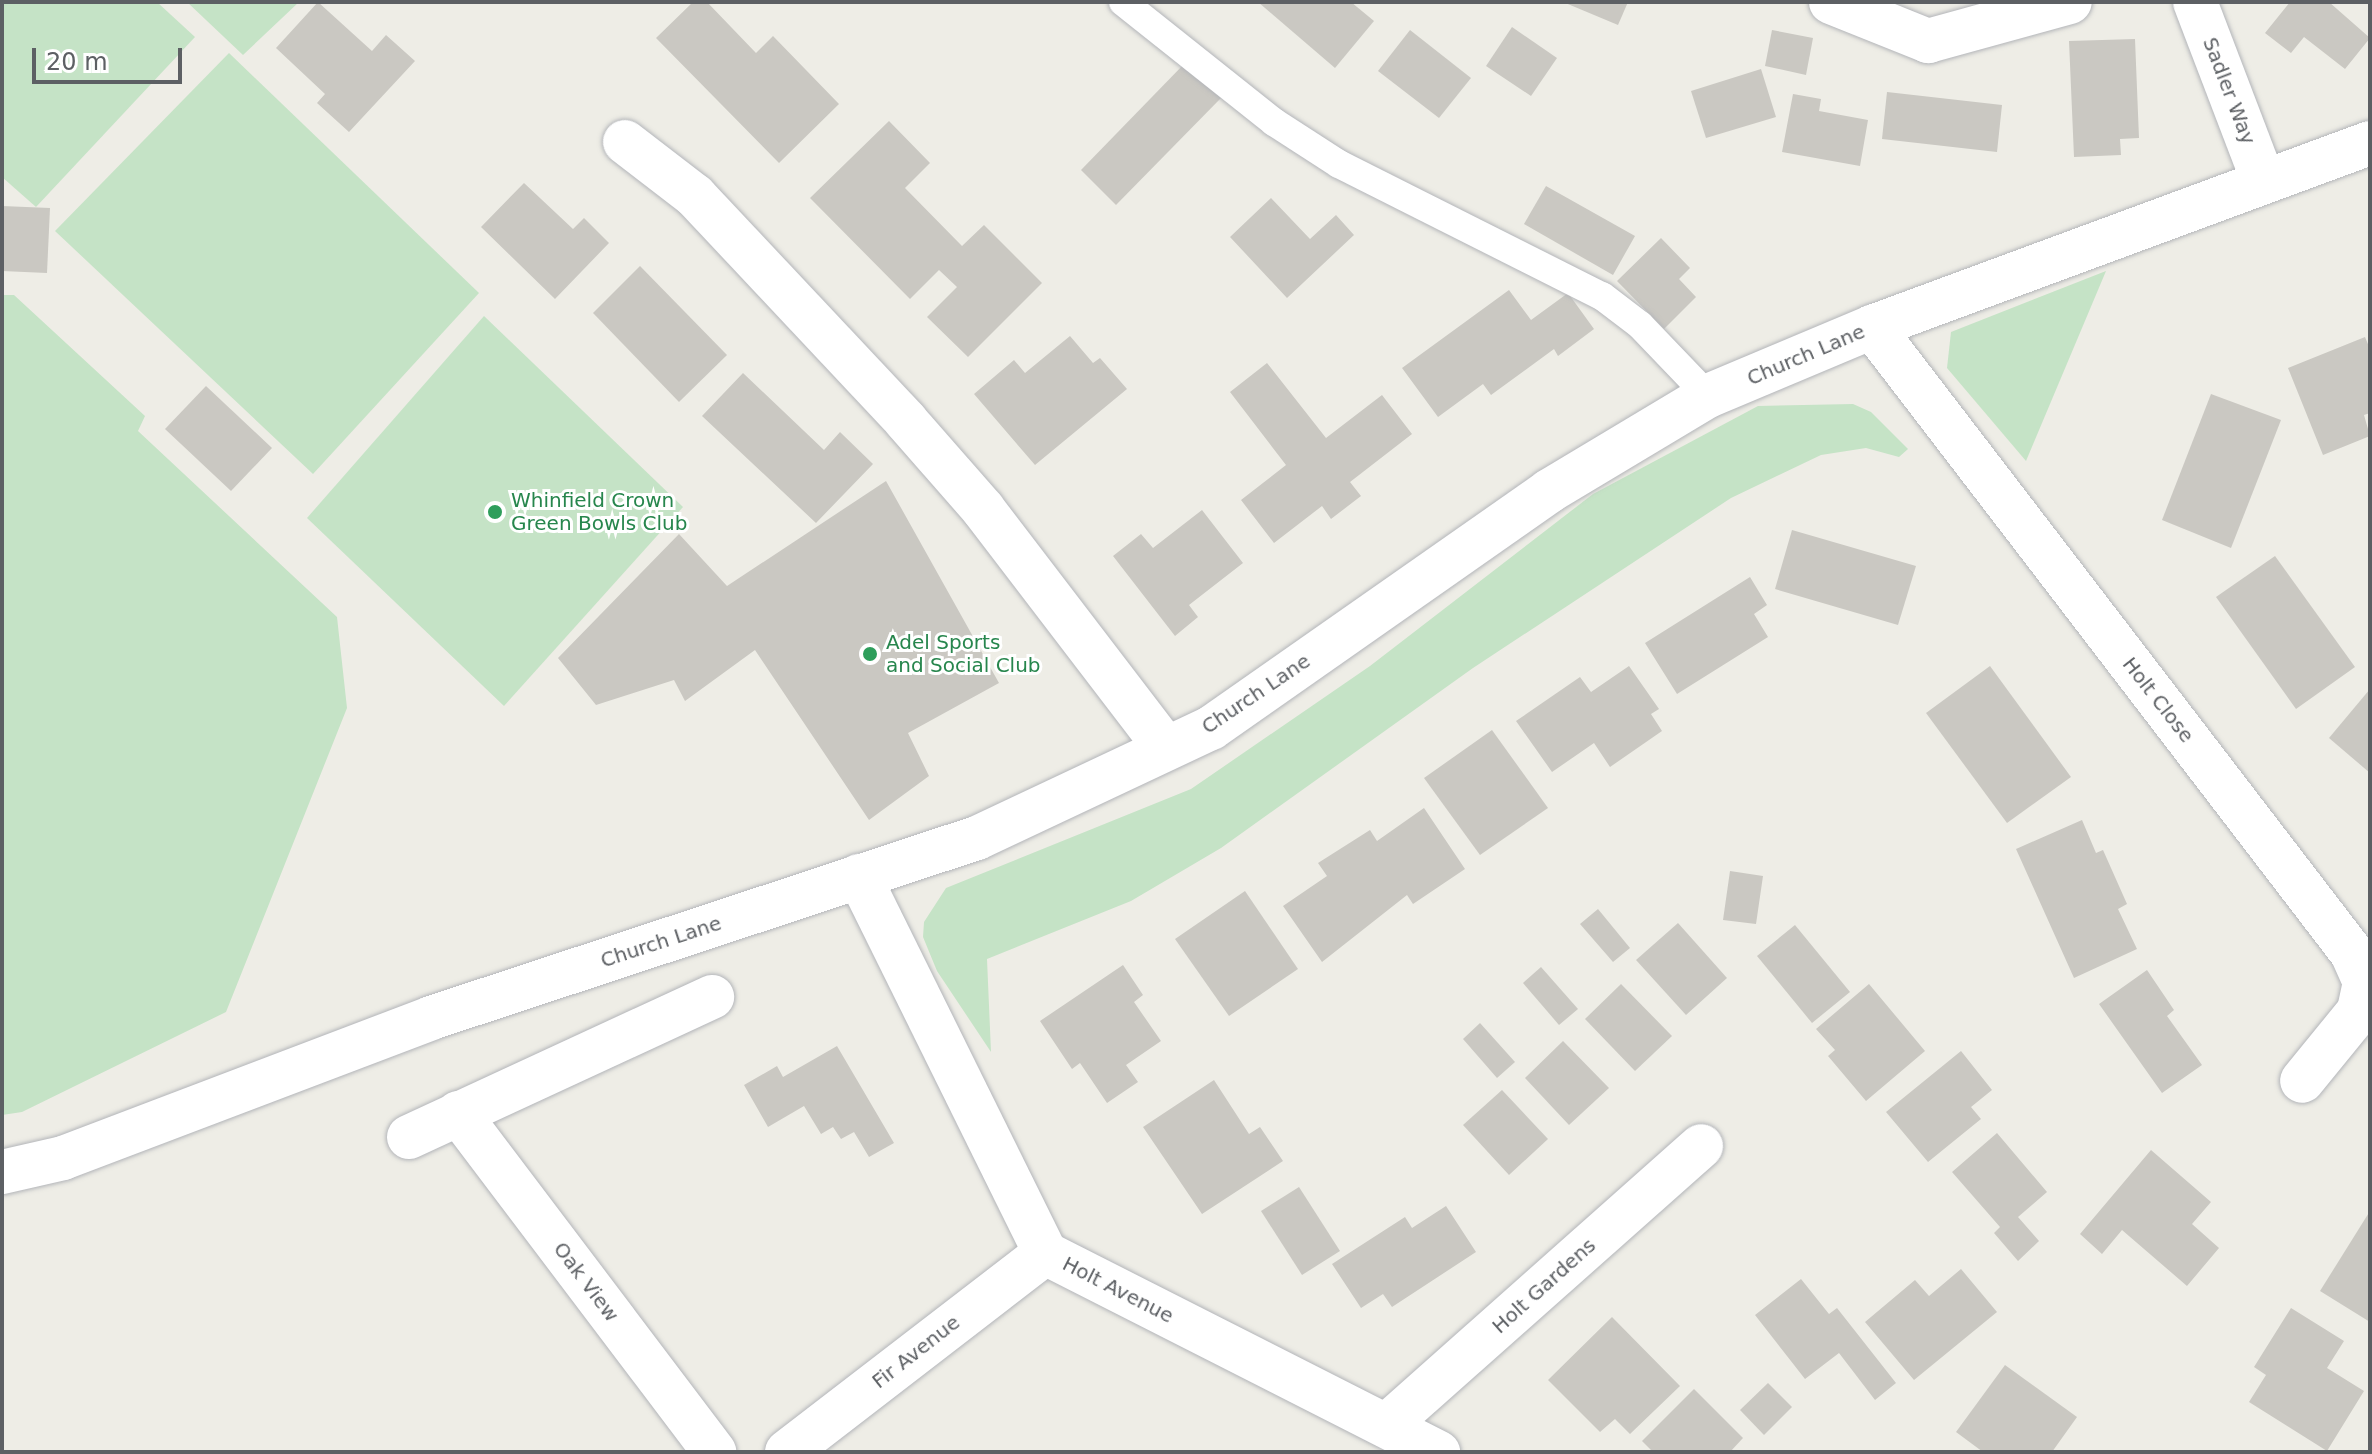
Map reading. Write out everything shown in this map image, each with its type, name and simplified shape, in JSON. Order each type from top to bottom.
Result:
[{"type":"street","points":[[1831,2],[1928,41],[2070,2]]},
{"type":"street","name":"Sadler Way","points":[[2195,2],[2263,180]]},
{"type":"street","points":[[625,142],[695,196],[906,421],[983,509],[1165,747]]},
{"type":"street","name":"Church Lane","points":[[2,1172],[63,1158],[431,1018],[977,838],[1211,728],[1549,491],[1708,396],[1872,327],[2370,143]]},
{"type":"street","name":"Holt Close","points":[[1872,327],[2352,953],[2365,982],[2359,1011],[2302,1081]]},
{"type":"street","name":"Holt Avenue","points":[[859,876],[1045,1253],[1438,1452]]},
{"type":"street","points":[[409,1137],[712,997]]},
{"type":"street","name":"Oak View","points":[[458,1113],[714,1452]]},
{"type":"street","name":"Holt Gardens","points":[[1387,1425],[1701,1146]]},
{"type":"street","name":"Fir Avenue","points":[[787,1452],[1045,1253]]},
{"type":"lane","points":[[1123,2],[1274,122],[1339,164],[1602,296],[1640,325],[1708,396]]},
{"type":"green space","points":[[2,2],[157,2],[195,37],[36,207],[2,177]]},
{"type":"green space","points":[[187,2],[299,2],[243,55]]},
{"type":"green space","points":[[229,53],[479,293],[313,474],[55,231]]},
{"type":"green space","points":[[2106,271],[2026,461],[1947,368],[1951,332]]},
{"type":"green space","points":[[2,295],[14,295],[145,416],[138,431],[337,617],[347,708],[226,1012],[22,1112],[2,1115]]},
{"type":"green space","name":"Whinfield Crown Green Bowls Club","points":[[484,316],[683,507],[504,706],[307,518]]},
{"type":"green space","points":[[1853,404],[1871,412],[1908,449],[1899,457],[1866,448],[1821,455],[1731,498],[1473,668],[1221,848],[1131,901],[987,959],[991,1052],[937,971],[923,937],[924,922],[946,888],[1191,789],[1370,666],[1593,494],[1758,406]]},
{"type":"building","points":[[318,2],[372,51],[386,35],[415,61],[349,132],[317,103],[325,94],[276,48]]},
{"type":"building","points":[[693,2],[707,2],[756,53],[773,36],[839,104],[779,163],[656,38]]},
{"type":"building","points":[[1258,2],[1351,2],[1374,21],[1335,68]]},
{"type":"building","points":[[1563,2],[1628,2],[1618,25]]},
{"type":"building","points":[[2290,2],[2329,2],[2370,38],[2345,69],[2304,37],[2291,53],[2265,33]]},
{"type":"building","points":[[1512,27],[1557,58],[1531,96],[1486,66]]},
{"type":"building","points":[[1410,30],[1471,78],[1439,118],[1378,71]]},
{"type":"building","points":[[1772,30],[1813,38],[1806,75],[1765,66]]},
{"type":"building","points":[[2135,39],[2139,138],[2120,139],[2121,155],[2074,157],[2069,41]]},
{"type":"building","points":[[1185,63],[1221,98],[1116,205],[1081,170]]},
{"type":"building","points":[[1761,69],[1776,117],[1706,138],[1691,91]]},
{"type":"building","points":[[1887,92],[2002,105],[1997,152],[1882,139]]},
{"type":"building","points":[[1793,94],[1821,99],[1819,111],[1868,120],[1860,166],[1782,152]]},
{"type":"building","points":[[889,121],[930,163],[905,188],[962,246],[984,225],[1042,283],[968,357],[927,317],[957,287],[939,270],[910,299],[810,198]]},
{"type":"building","points":[[524,183],[573,229],[584,218],[609,243],[555,299],[481,227]]},
{"type":"building","points":[[1546,186],[1635,236],[1613,275],[1524,224]]},
{"type":"building","points":[[1271,198],[1310,239],[1336,215],[1354,235],[1287,298],[1230,237]]},
{"type":"building","points":[[2,206],[50,208],[47,273],[2,271]]},
{"type":"building","points":[[1661,238],[1690,268],[1679,279],[1696,297],[1664,329],[1617,281]]},
{"type":"building","points":[[640,266],[727,355],[679,402],[593,313]]},
{"type":"building","points":[[1509,290],[1531,320],[1568,293],[1594,329],[1558,356],[1554,349],[1491,395],[1483,384],[1438,417],[1402,368]]},
{"type":"building","points":[[1070,336],[1093,363],[1100,358],[1127,389],[1035,465],[974,394],[1014,360],[1025,373]]},
{"type":"building","points":[[2365,337],[2370,349],[2370,413],[2364,415],[2370,436],[2323,455],[2288,368]]},
{"type":"building","points":[[1267,363],[1326,438],[1382,395],[1412,434],[1350,482],[1361,496],[1331,519],[1322,506],[1274,543],[1241,500],[1286,465],[1230,392]]},
{"type":"building","points":[[743,373],[824,450],[840,432],[873,464],[816,523],[702,416]]},
{"type":"building","points":[[206,386],[272,448],[231,491],[165,429]]},
{"type":"building","points":[[2211,394],[2281,420],[2231,548],[2162,520]]},
{"type":"building","name":"Adel Sports and Social Club","points":[[886,481],[999,683],[908,733],[929,776],[869,820],[755,650],[685,701],[674,680],[596,705],[558,658],[679,534],[727,586]]},
{"type":"building","points":[[1202,510],[1243,563],[1189,605],[1198,617],[1175,636],[1113,556],[1141,534],[1153,548]]},
{"type":"building","points":[[1792,530],[1916,566],[1898,625],[1775,589]]},
{"type":"building","points":[[2275,556],[2355,667],[2296,709],[2216,597]]},
{"type":"building","points":[[1750,577],[1767,605],[1754,614],[1768,637],[1677,694],[1645,643]]},
{"type":"building","points":[[1629,666],[1659,709],[1651,714],[1662,731],[1610,767],[1594,743],[1552,772],[1516,721],[1580,677],[1591,692]]},
{"type":"building","points":[[1990,666],[2071,777],[2007,823],[1926,713]]},
{"type":"building","points":[[2370,689],[2370,773],[2329,738]]},
{"type":"building","points":[[1492,730],[1548,808],[1480,855],[1424,778]]},
{"type":"building","points":[[1424,808],[1465,869],[1413,904],[1407,895],[1322,962],[1283,906],[1327,876],[1318,863],[1370,830],[1377,841]]},
{"type":"building","points":[[2082,820],[2096,853],[2103,850],[2127,904],[2118,909],[2137,949],[2074,978],[2016,849]]},
{"type":"building","points":[[1730,871],[1763,876],[1756,924],[1723,920]]},
{"type":"building","points":[[1245,891],[1298,969],[1229,1016],[1175,939]]},
{"type":"building","points":[[1598,909],[1630,948],[1613,962],[1580,924]]},
{"type":"building","points":[[1678,923],[1727,978],[1686,1015],[1636,960]]},
{"type":"building","points":[[1795,925],[1850,992],[1812,1023],[1757,956]]},
{"type":"building","points":[[1123,965],[1143,995],[1134,1002],[1161,1041],[1126,1065],[1138,1082],[1107,1103],[1080,1063],[1072,1069],[1040,1021]]},
{"type":"building","points":[[1541,967],[1578,1009],[1559,1025],[1523,983]]},
{"type":"building","points":[[2147,970],[2174,1010],[2167,1016],[2202,1065],[2162,1093],[2099,1004]]},
{"type":"building","points":[[1621,984],[1672,1036],[1635,1071],[1585,1019]]},
{"type":"building","points":[[1869,984],[1925,1051],[1866,1101],[1828,1056],[1835,1050],[1816,1029]]},
{"type":"building","points":[[1480,1023],[1515,1062],[1497,1078],[1463,1039]]},
{"type":"building","points":[[1563,1041],[1609,1088],[1569,1125],[1525,1078]]},
{"type":"building","points":[[837,1046],[894,1143],[869,1157],[854,1132],[841,1139],[833,1127],[821,1134],[804,1106],[768,1127],[744,1085],[777,1066],[783,1077]]},
{"type":"building","points":[[1961,1051],[1992,1090],[1971,1107],[1981,1119],[1928,1162],[1886,1112]]},
{"type":"building","points":[[1214,1080],[1249,1134],[1260,1127],[1283,1161],[1202,1214],[1143,1127]]},
{"type":"building","points":[[1502,1090],[1548,1139],[1509,1175],[1463,1125]]},
{"type":"building","points":[[1997,1133],[2047,1192],[2018,1217],[2039,1241],[2018,1261],[1994,1233],[2000,1227],[1952,1172]]},
{"type":"building","points":[[2151,1150],[2211,1202],[2192,1224],[2219,1248],[2187,1286],[2122,1230],[2102,1254],[2080,1234]]},
{"type":"building","points":[[1299,1187],[1340,1251],[1302,1275],[1261,1211]]},
{"type":"building","points":[[1446,1206],[1476,1252],[1392,1307],[1383,1294],[1361,1308],[1332,1264],[1405,1217],[1412,1228]]},
{"type":"building","points":[[2370,1211],[2370,1322],[2320,1291]]},
{"type":"building","points":[[1961,1269],[1997,1312],[1914,1380],[1865,1322],[1915,1280],[1929,1296]]},
{"type":"building","points":[[1801,1279],[1829,1314],[1837,1308],[1896,1383],[1875,1400],[1839,1353],[1805,1379],[1755,1315]]},
{"type":"building","points":[[2291,1308],[2344,1341],[2327,1368],[2364,1391],[2327,1451],[2249,1402],[2266,1375],[2254,1367]]},
{"type":"building","points":[[1612,1317],[1680,1386],[1630,1434],[1615,1419],[1600,1432],[1548,1380]]},
{"type":"building","points":[[2005,1365],[2077,1417],[2052,1452],[1983,1452],[1956,1432]]},
{"type":"building","points":[[1768,1383],[1792,1407],[1764,1435],[1740,1410]]},
{"type":"building","points":[[1694,1389],[1743,1438],[1730,1452],[1653,1452],[1642,1441]]},
{"type":"place","name":"Whinfield Crown Green Bowls Club","points":[[495,512]]},
{"type":"place","name":"Adel Sports and Social Club","points":[[870,654]]}]
